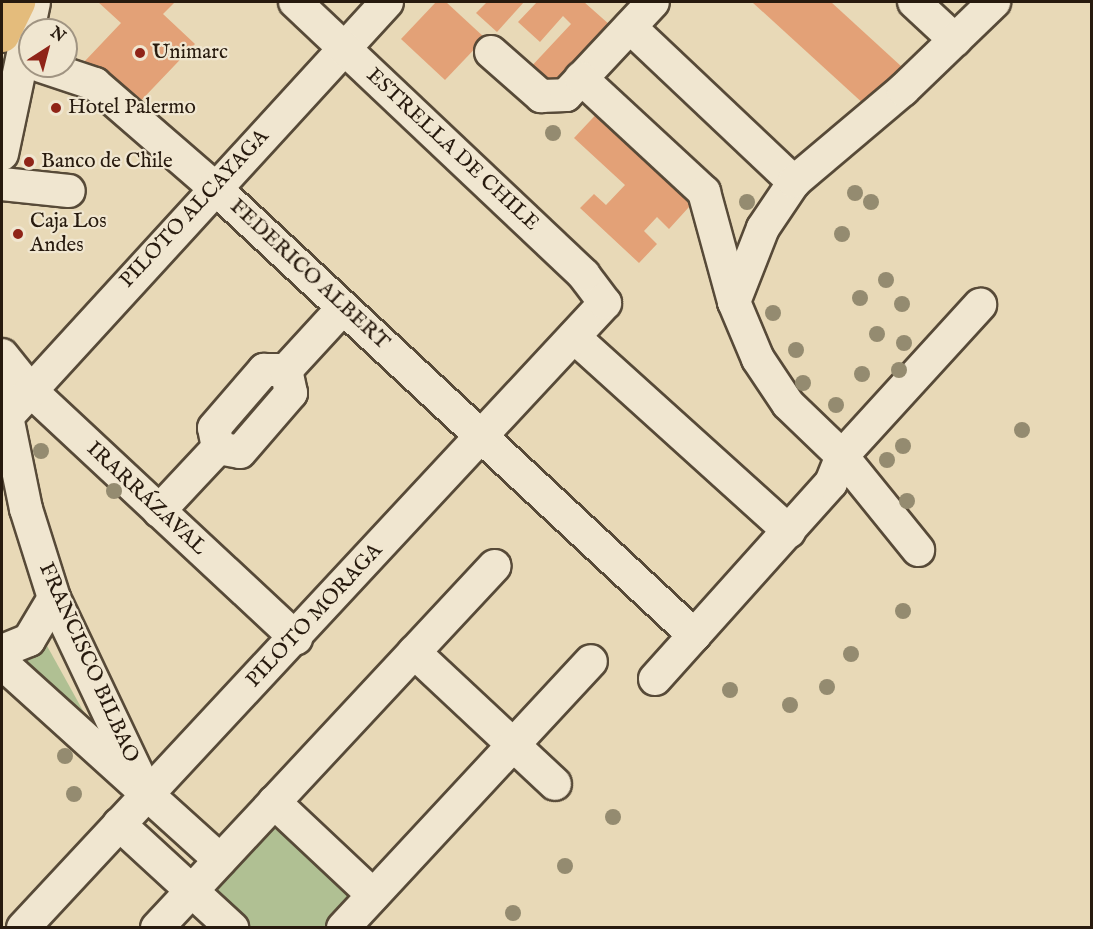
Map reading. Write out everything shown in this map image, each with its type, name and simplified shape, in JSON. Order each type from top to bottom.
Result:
[{"type":"main road","points":[[18,2],[20,18]]},
{"type":"street","points":[[31,18],[34,2]]},
{"type":"street","name":"ESTRELLA DE CHILE","points":[[294,2],[584,275],[605,303]]},
{"type":"street","name":"PILOTO ALCAYAGA","points":[[12,399],[387,2]]},
{"type":"street","points":[[492,52],[541,96],[566,95],[653,2]]},
{"type":"street","points":[[734,302],[763,228],[794,182],[903,90],[969,15],[914,2]]},
{"type":"street","points":[[630,27],[794,182]]},
{"type":"street","name":"FEDERICO ALBERT","points":[[78,77],[95,84],[214,187],[694,635]]},
{"type":"street","points":[[2,154],[19,78]]},
{"type":"street","points":[[581,78],[704,192],[734,302],[758,359],[788,404],[837,469],[918,550]]},
{"type":"street","points":[[2,184],[69,191]]},
{"type":"street","name":"PILOTO MORAGA","points":[[23,927],[296,638],[605,303]]},
{"type":"street","points":[[655,679],[789,531],[837,469],[980,305]]},
{"type":"street","points":[[159,511],[218,448],[214,428],[264,370],[286,370],[343,308]]},
{"type":"street","points":[[574,337],[789,531]]},
{"type":"street","name":"IRARRÁZAVAL","points":[[2,355],[12,399],[159,511],[296,638]]},
{"type":"street","name":"FRANCISCO BILBAO","points":[[12,399],[26,509],[54,598],[147,794]]},
{"type":"street","points":[[157,927],[495,566]]},
{"type":"street","points":[[2,651],[29,640],[54,598]]},
{"type":"street","points":[[414,652],[555,784]]},
{"type":"street","points":[[343,927],[591,661]]},
{"type":"street","points":[[2,663],[220,860]]},
{"type":"street","points":[[274,802],[374,895]]},
{"type":"street","points":[[119,824],[232,927]]},
{"type":"green space","points":[[46,644],[97,736],[22,663]]},
{"type":"green space","points":[[271,819],[354,895],[324,927],[251,927],[208,888]]},
{"type":"building","name":"Unimarc","points":[[98,2],[175,2],[163,14],[195,44],[133,109],[84,62],[121,23]]},
{"type":"building","points":[[436,2],[446,2],[485,38],[445,80],[401,39]]},
{"type":"building","points":[[487,2],[524,2],[497,32],[476,13]]},
{"type":"building","points":[[537,2],[584,2],[610,25],[550,90],[528,70],[571,24],[563,16],[540,42],[518,22]]},
{"type":"building","points":[[752,2],[831,2],[902,67],[866,106]]},
{"type":"building","points":[[604,106],[699,196],[669,229],[657,217],[644,231],[657,244],[639,263],[580,208],[594,194],[606,205],[625,185],[574,138]]},
{"type":"place","name":"Unimarc","points":[[140,53]]},
{"type":"place","name":"Hotel Palermo","points":[[56,108]]},
{"type":"place","name":"Banco de Chile","points":[[29,162]]},
{"type":"place","name":"Caja Los Andes","points":[[18,234]]}]
